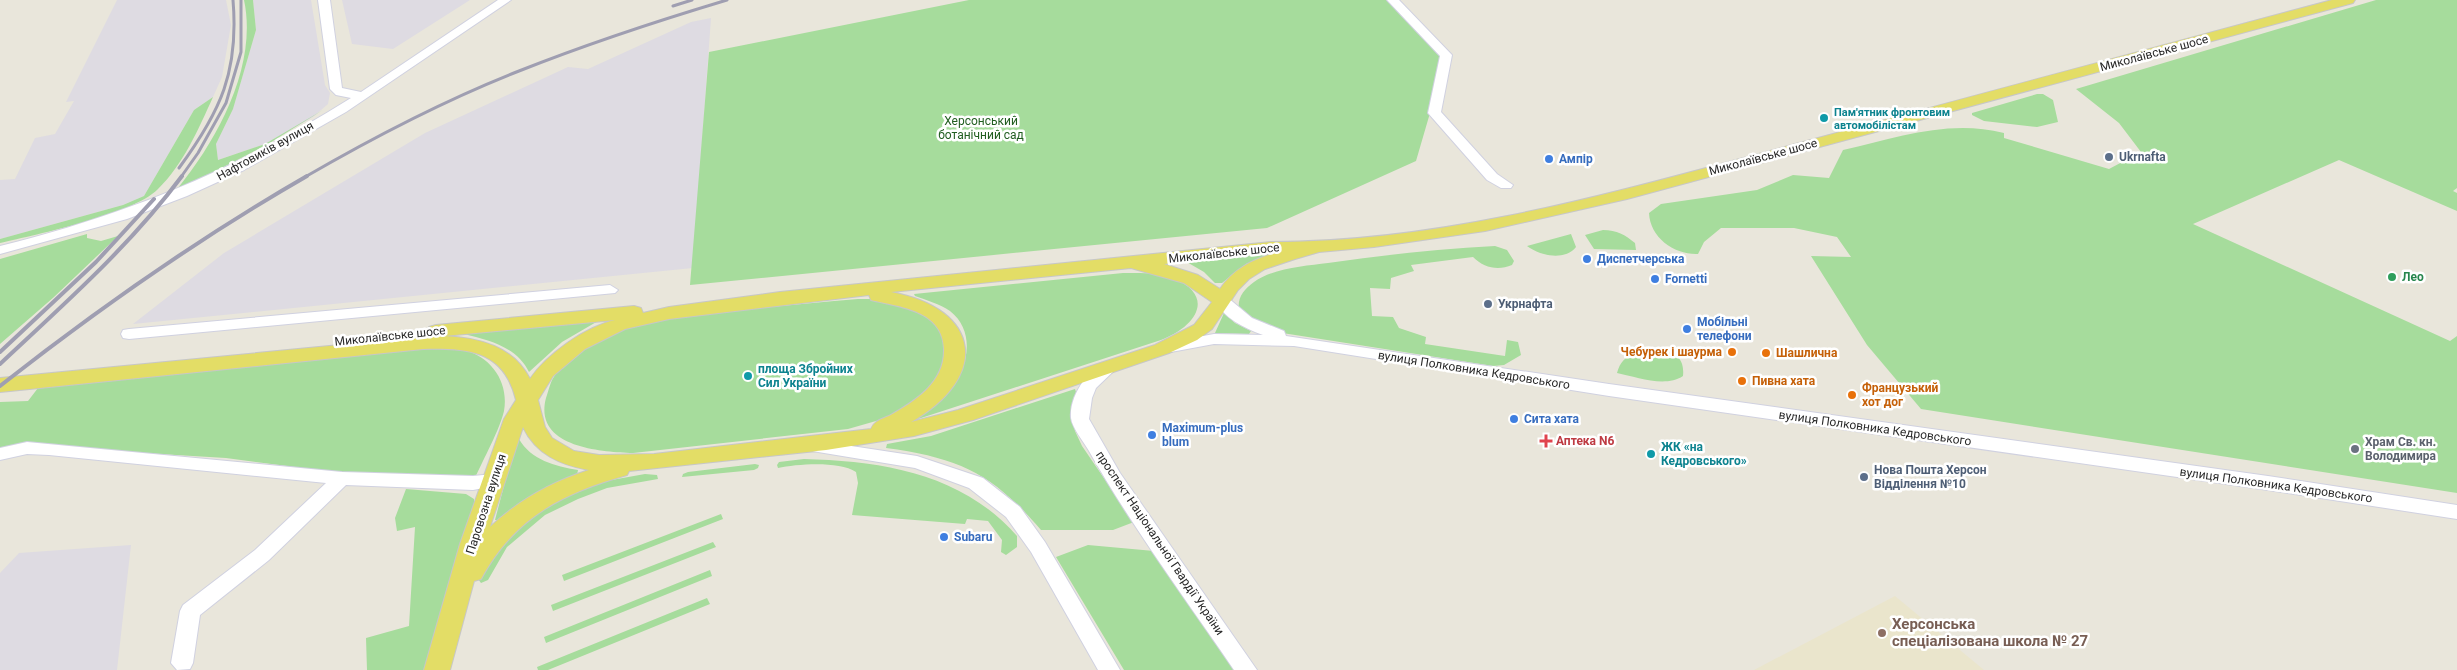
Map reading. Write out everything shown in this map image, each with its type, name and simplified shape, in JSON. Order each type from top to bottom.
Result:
[{"type":"main road","name":"Миколаївське шосе","points":[[1131,262],[1271,247],[1317,247],[1485,226],[1627,194],[2348,0]]},
{"type":"main road","name":"Миколаївське шосе","points":[[1221,300],[1242,276],[1254,268],[1317,247]]},
{"type":"main road","points":[[1131,262],[1163,269],[1188,278],[1214,292],[1221,300],[1205,325],[1192,334],[1162,348],[946,421],[860,437],[646,462],[582,461],[564,456],[549,447],[536,435],[529,419],[526,400],[546,371],[578,345],[618,325],[669,313],[780,298],[857,292],[1131,262]]},
{"type":"main road","points":[[857,292],[904,300],[934,313],[944,321],[951,331],[955,349],[952,370],[936,392],[907,415],[860,437]]},
{"type":"main road","name":"Миколаївське шосе","points":[[0,373],[780,298]]},
{"type":"main road","name":"Миколаївське шосе","points":[[0,385],[397,344],[455,342],[487,349],[508,362],[522,384],[526,400]]},
{"type":"main road","name":"Паровозна вулиця","points":[[437,670],[455,611],[472,544],[493,480],[515,419],[526,400]]},
{"type":"main road","name":"Паровозна вулиця","points":[[455,611],[474,569],[490,540],[516,515],[553,492],[574,483],[646,462]]},
{"type":"street","points":[[324,0],[336,89],[347,94],[362,96]]},
{"type":"street","name":"Нафтовиків вулиця","points":[[0,250],[78,230],[132,213],[188,191],[272,150],[362,96],[505,0]]},
{"type":"street","points":[[1393,0],[1446,55],[1434,113],[1492,177],[1506,185]]},
{"type":"street","points":[[129,334],[610,290]]},
{"type":"street","name":"вулиця Полковника Кедровського","points":[[1221,300],[1234,315],[1244,321],[1294,341]]},
{"type":"street","name":"вулиця Полковника Кедровського","points":[[1162,348],[1214,339],[1294,341],[1609,390],[2268,483],[2457,512]]},
{"type":"street","name":"проспект Національної Гвардії України","points":[[1112,365],[1089,385],[1083,398],[1080,419],[1113,477],[1246,670]]},
{"type":"street","points":[[800,445],[917,462],[976,484],[1013,512],[1038,547],[1109,670]]},
{"type":"street","points":[[0,454],[27,448],[342,478],[473,483],[493,480]]},
{"type":"street","points":[[182,663],[190,611],[262,555],[342,478]]},
{"type":"shaded area","points":[[117,0],[226,0],[231,25],[222,77],[213,97],[194,110],[144,196],[123,205],[0,239],[0,180],[15,179],[35,138],[55,134],[74,101],[66,102]]},
{"type":"shaded area","points":[[253,0],[311,0],[325,85],[330,93],[328,104],[313,117],[265,144],[218,160],[216,144],[233,109],[256,30]]},
{"type":"shaded area","points":[[342,0],[470,0],[393,49],[352,44]]},
{"type":"shaded area","points":[[711,18],[693,268],[133,324],[224,253],[425,133],[568,67],[588,69],[691,22]]},
{"type":"shaded area","points":[[131,545],[117,670],[0,670],[0,573],[19,553]]},
{"type":"shaded area","name":"Херсонська спеціалізована школа № 27","points":[[1895,596],[1984,670],[1754,670]]},
{"type":"green space","points":[[244,0],[253,0],[256,30],[233,109],[216,144],[218,160],[265,144],[323,110],[268,144],[178,188],[193,169],[220,124],[240,75],[247,25]]},
{"type":"green space","name":"Херсонський ботанічний сад","points":[[969,0],[1388,0],[1442,55],[1430,113],[1416,161],[1267,228],[690,285],[709,52]]},
{"type":"green space","points":[[2376,0],[2457,0],[2457,188],[2453,191],[2457,193],[2457,211],[2339,160],[2193,224],[2450,341],[2457,336],[2457,493],[1921,409],[1867,345],[1811,256],[1851,257],[1837,237],[1794,228],[1721,228],[1704,242],[1698,254],[1689,254],[1681,252],[1665,243],[1650,222],[1649,213],[1661,204],[1757,190],[1793,175],[1829,178],[1843,150],[1943,129],[1983,129],[2004,133],[2004,138],[2109,169],[2141,152],[2119,123],[2076,89]]},
{"type":"green space","points":[[2037,94],[2043,94],[2053,100],[2058,122],[2037,127],[1984,121],[1972,115],[1972,113]]},
{"type":"green space","points":[[213,97],[183,158],[158,189],[145,198],[107,215],[60,229],[0,243],[0,239],[123,205],[144,196],[194,110]]},
{"type":"green space","points":[[1603,230],[1624,235],[1635,243],[1636,250],[1594,249],[1585,235]]},
{"type":"green space","points":[[87,234],[87,238],[101,241],[118,236],[54,297],[0,344],[0,259]]},
{"type":"green space","points":[[1571,234],[1576,247],[1566,254],[1552,256],[1527,246]]},
{"type":"green space","points":[[1495,246],[1507,250],[1514,261],[1512,265],[1502,268],[1486,266],[1473,257],[1411,265],[1414,271],[1391,278],[1390,289],[1370,288],[1372,316],[1393,317],[1399,328],[1426,337],[1425,344],[1505,356],[1507,340],[1518,342],[1521,355],[1504,365],[1493,366],[1276,332],[1258,325],[1239,310],[1240,298],[1247,288],[1262,277],[1280,271],[1390,255]]},
{"type":"green space","points":[[1264,252],[1266,256],[1246,264],[1222,283],[1215,283],[1204,272],[1185,261]]},
{"type":"green space","points":[[1123,273],[1148,273],[1173,278],[1187,286],[1195,294],[1198,303],[1196,312],[1183,328],[1161,340],[918,419],[923,412],[943,397],[953,385],[964,364],[967,341],[959,320],[950,311],[914,294]]},
{"type":"green space","points":[[858,299],[878,299],[927,313],[944,331],[945,369],[926,394],[890,417],[848,429],[633,453],[604,451],[572,444],[559,437],[549,427],[545,414],[546,398],[554,377],[563,365],[581,350],[621,329],[665,317]]},
{"type":"green space","points":[[1224,313],[1235,323],[1251,331],[1249,334],[1215,333]]},
{"type":"green space","points":[[598,321],[562,342],[529,372],[524,363],[510,351],[492,342],[464,334]]},
{"type":"green space","points":[[430,348],[460,349],[474,353],[490,365],[501,381],[505,401],[504,411],[475,478],[365,476],[226,458],[110,451],[0,450],[0,402],[28,401],[38,388]]},
{"type":"green space","points":[[1660,352],[1675,355],[1680,359],[1683,366],[1683,376],[1668,381],[1659,381],[1617,373],[1623,360],[1635,353]]},
{"type":"green space","points":[[1075,389],[1071,414],[1075,431],[1082,446],[1134,522],[1113,530],[1041,530],[1007,495],[973,472],[935,457],[886,448],[887,444],[931,436]]},
{"type":"green space","points":[[519,439],[537,457],[552,464],[578,470],[577,475],[500,520],[495,520],[516,440]]},
{"type":"green space","points":[[804,459],[834,460],[892,468],[920,475],[947,485],[972,498],[996,515],[1017,536],[1017,547],[1006,555],[1001,552],[1002,540],[988,521],[967,519],[965,524],[852,515],[858,483],[856,472],[839,466],[829,465],[796,465],[778,468],[777,465],[779,462]]},
{"type":"green space","points":[[759,465],[754,470],[682,477],[683,474],[688,472]]},
{"type":"green space","points":[[645,474],[657,475],[658,479],[607,488],[545,515],[507,547],[488,580],[481,583],[478,579],[491,554],[530,516],[575,492],[606,481]]},
{"type":"green space","points":[[406,489],[466,494],[474,499],[474,508],[424,670],[367,670],[366,638],[409,626],[415,527],[397,531],[395,518]]},
{"type":"green space","points":[[721,514],[723,519],[564,581],[562,575]]},
{"type":"green space","points":[[713,542],[716,547],[553,611],[551,605]]},
{"type":"green space","points":[[1088,545],[1154,551],[1235,670],[1124,670],[1056,557]]},
{"type":"green space","points":[[710,570],[712,576],[546,643],[544,637]]},
{"type":"green space","points":[[707,598],[710,604],[548,670],[538,670],[537,667]]},
{"type":"railway","points":[[179,168],[206,128],[224,89],[230,69],[233,48],[233,0]]},
{"type":"railway","points":[[181,177],[198,153],[226,103],[241,52],[241,0]]},
{"type":"railway","points":[[673,6],[692,0]]},
{"type":"railway","points":[[305,177],[410,120],[491,82],[596,42],[727,0]]},
{"type":"railway","points":[[0,364],[72,297],[118,250],[162,202],[182,176]]},
{"type":"railway","points":[[0,386],[74,329],[188,249],[307,176]]},
{"type":"railway","points":[[0,352],[96,262],[154,199]]},
{"type":"place","name":"Пам'ятник фронтовим автомобілістам","points":[[1824,118]]},
{"type":"place","name":"Ukrnafta","points":[[2109,157]]},
{"type":"place","name":"Ампір","points":[[1549,159]]},
{"type":"place","name":"Диспетчерська","points":[[1587,259]]},
{"type":"place","name":"Лео","points":[[2392,277]]},
{"type":"place","name":"Fornetti","points":[[1655,279]]},
{"type":"place","name":"Укрнафта","points":[[1488,304]]},
{"type":"place","name":"Мобільні телефони","points":[[1687,329]]},
{"type":"place","name":"Чебурек і шаурма","points":[[1732,352]]},
{"type":"place","name":"Шашлична","points":[[1766,353]]},
{"type":"place","name":"площа Збройних Сил України","points":[[748,376]]},
{"type":"place","name":"Пивна хата","points":[[1742,381]]},
{"type":"place","name":"Французький хот дог","points":[[1852,395]]},
{"type":"place","name":"Сита хата","points":[[1514,419]]},
{"type":"place","name":"Maximum-plus blum","points":[[1152,435]]},
{"type":"place","name":"Аптека N6","points":[[1546,441]]},
{"type":"place","name":"Храм Св. кн. Володимира","points":[[2355,449]]},
{"type":"place","name":"ЖК «на Кедровського»","points":[[1651,454]]},
{"type":"place","name":"Нова Пошта Херсон Відділення №10","points":[[1864,477]]},
{"type":"place","name":"Subaru","points":[[944,537]]},
{"type":"place","name":"Херсонська спеціалізована школа № 27","points":[[1882,633]]}]
